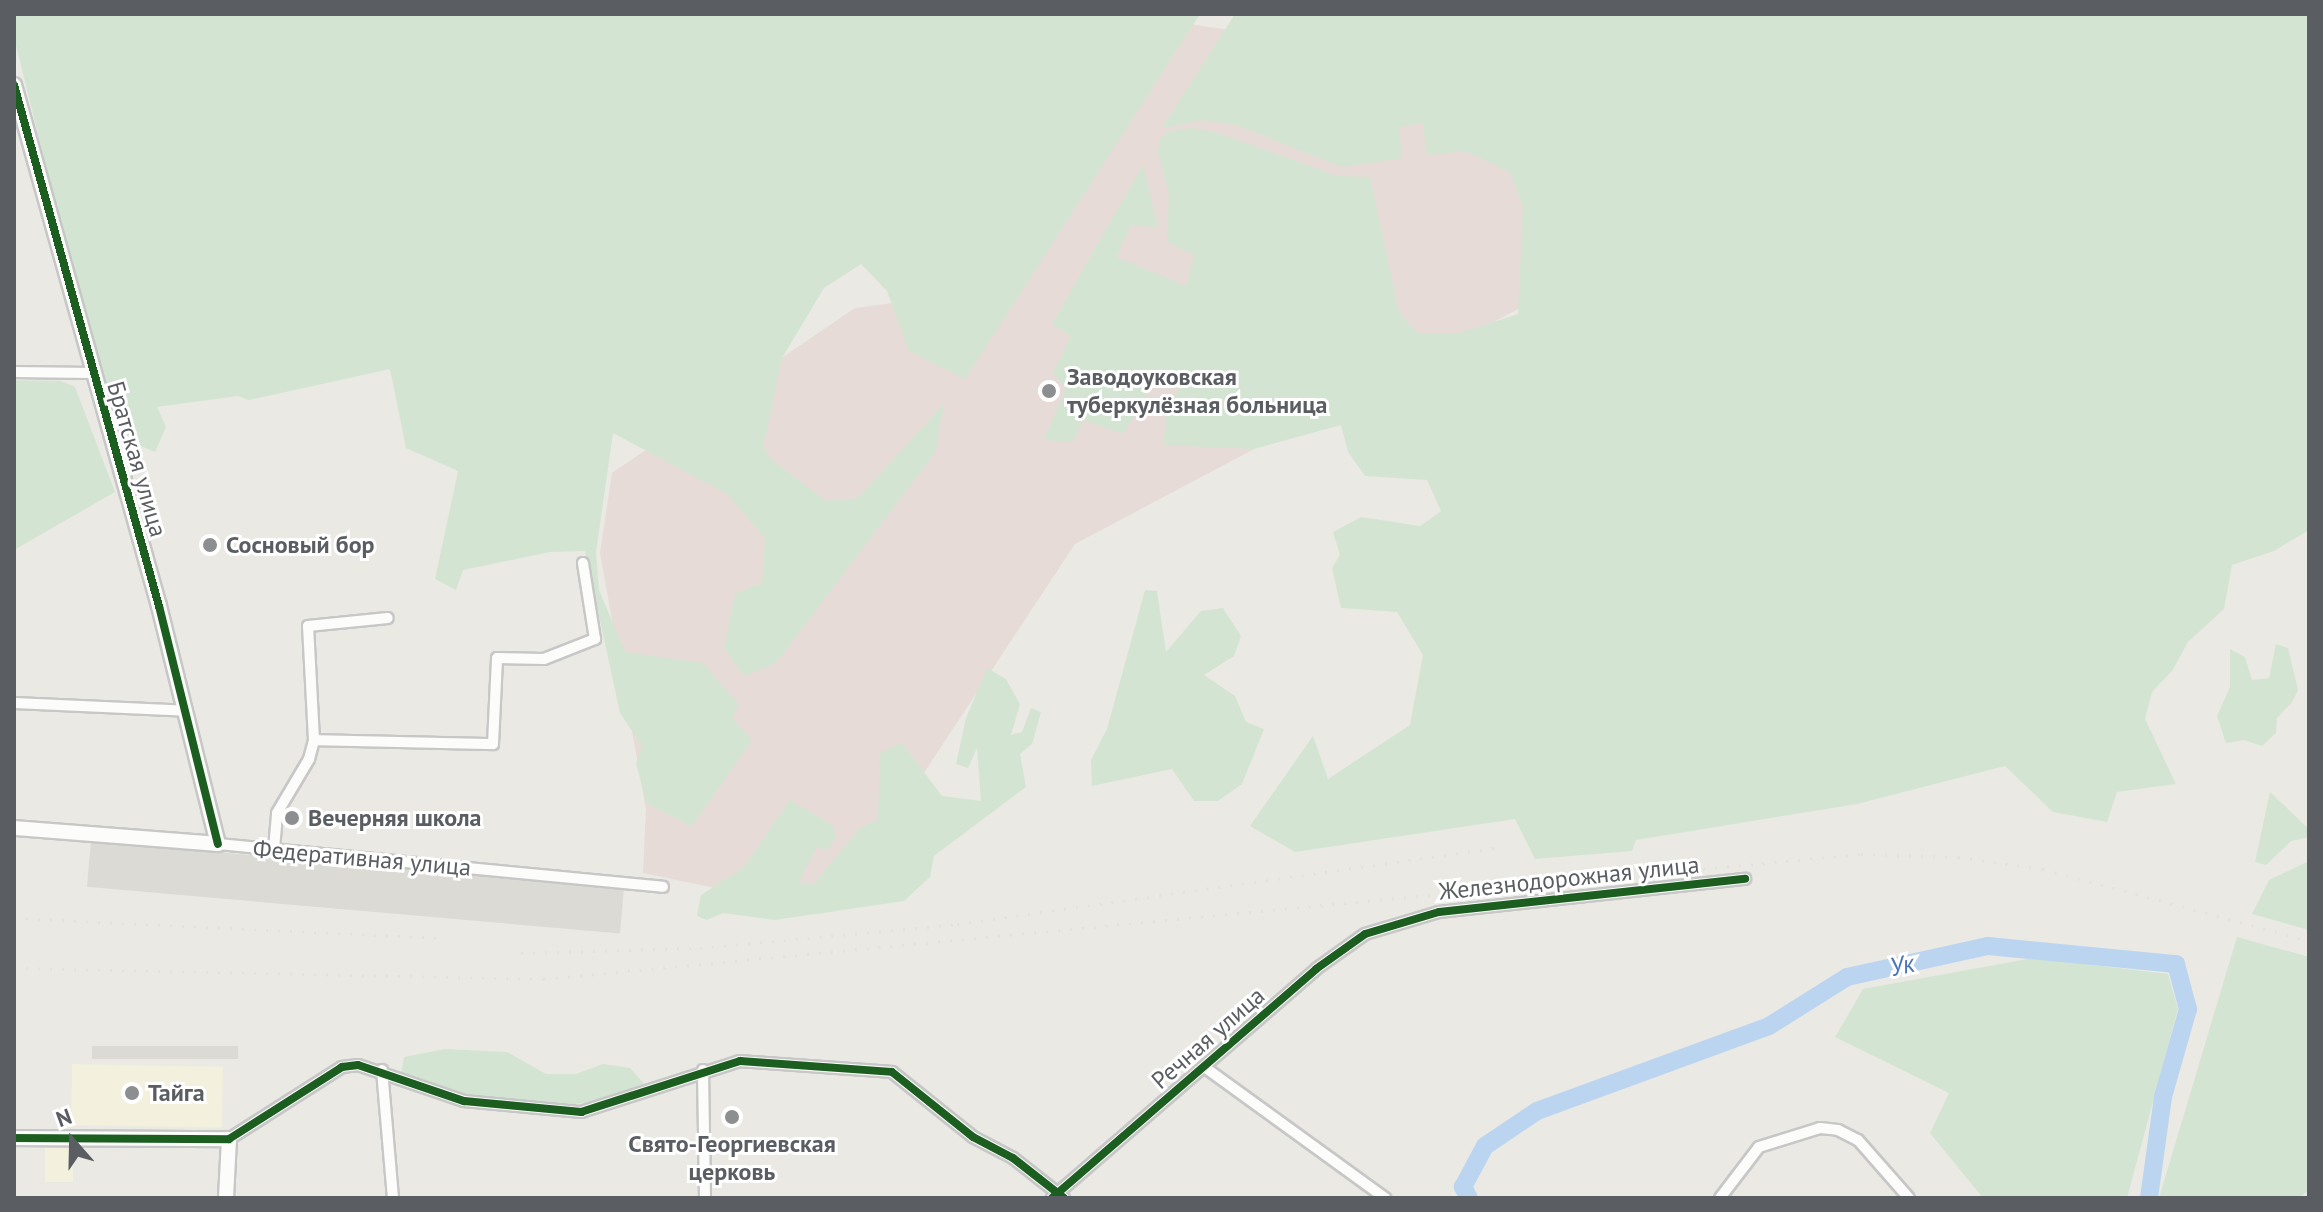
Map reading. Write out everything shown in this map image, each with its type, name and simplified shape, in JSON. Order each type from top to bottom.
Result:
[{"type":"street","name":"Братская улица","points":[[14,85],[187,711],[218,844]]},
{"type":"street","points":[[14,372],[92,373]]},
{"type":"street","points":[[314,740],[493,744],[497,658],[544,659],[595,639],[583,563]]},
{"type":"street","points":[[274,849],[277,813],[309,759],[314,740],[308,626],[388,618]]},
{"type":"street","points":[[14,703],[187,711]]},
{"type":"street","name":"Федеративная улица","points":[[14,828],[274,849],[663,887]]},
{"type":"street","name":"Железнодорожная улица","points":[[1398,921],[1439,912],[1745,879]]},
{"type":"street","name":"Речная улица","points":[[1058,1196],[1207,1069],[1316,969],[1365,934],[1398,921]]},
{"type":"street","points":[[14,1138],[229,1139],[342,1067],[382,1070],[464,1101],[581,1112],[703,1070],[740,1061],[892,1072],[973,1137],[1013,1158],[1058,1196]]},
{"type":"street","points":[[1207,1069],[1385,1198]]},
{"type":"street","points":[[382,1070],[393,1198]]},
{"type":"street","points":[[703,1070],[705,1198]]},
{"type":"street","points":[[1720,1198],[1759,1147],[1820,1128],[1838,1130],[1858,1140],[1909,1198]]},
{"type":"street","points":[[226,1198],[229,1139]]},
{"type":"shaded area","name":"Заводоуковская туберкулёзная больница","points":[[1183,23],[1545,78],[1563,285],[1075,544],[832,912],[643,873],[646,809],[600,553],[612,473],[855,308],[1013,287]]},
{"type":"shaded area","points":[[91,841],[624,888],[620,933],[87,887]]},
{"type":"shaded area","points":[[92,1046],[238,1046],[238,1059],[92,1059]]},
{"type":"shaded area","points":[[72,1064],[223,1067],[222,1128],[71,1125]]},
{"type":"shaded area","points":[[45,1145],[73,1145],[73,1182],[45,1182]]},
{"type":"green space","points":[[14,14],[1200,14],[965,379],[909,351],[887,291],[861,264],[824,288],[782,358],[763,447],[772,460],[826,501],[858,498],[944,404],[935,453],[776,663],[744,676],[724,648],[735,594],[762,583],[765,538],[727,494],[613,433],[596,552],[599,590],[625,652],[703,663],[739,705],[732,718],[752,740],[692,826],[647,804],[636,764],[642,746],[620,713],[585,551],[550,552],[463,570],[456,590],[435,579],[458,471],[406,448],[390,369],[249,400],[238,396],[157,407],[166,427],[155,452],[122,438],[77,292],[14,37]]},
{"type":"green space","points":[[1235,14],[2309,14],[2309,530],[2274,551],[2232,565],[2224,609],[2188,642],[2172,671],[2152,692],[2145,719],[2176,784],[2117,792],[2107,822],[2053,812],[2005,766],[1857,804],[1636,840],[1632,851],[1535,859],[1515,819],[1295,852],[1250,826],[1313,736],[1328,779],[1410,725],[1423,655],[1397,612],[1341,608],[1332,568],[1340,555],[1333,532],[1361,517],[1420,526],[1441,511],[1427,480],[1365,476],[1348,452],[1341,425],[1254,449],[1164,445],[1166,408],[1180,390],[1157,378],[1123,434],[1084,420],[1072,442],[1044,440],[1066,389],[1053,373],[1071,336],[1052,324],[1143,165],[1158,227],[1131,225],[1116,257],[1186,286],[1194,255],[1167,242],[1169,195],[1158,152],[1160,139],[1169,132],[1191,128],[1215,132],[1337,176],[1370,177],[1399,313],[1418,333],[1460,333],[1518,314],[1523,206],[1510,172],[1466,151],[1427,155],[1423,123],[1399,127],[1402,158],[1342,167],[1236,125],[1204,120],[1162,128]]},
{"type":"green space","points":[[14,380],[61,381],[75,387],[115,492],[14,550]]},
{"type":"green space","points":[[1145,590],[1157,591],[1166,652],[1201,611],[1223,608],[1241,636],[1234,656],[1204,675],[1235,696],[1246,722],[1264,729],[1242,784],[1218,801],[1194,801],[1172,769],[1092,786],[1091,760],[1107,729]]},
{"type":"green space","points":[[2276,644],[2288,648],[2298,690],[2292,702],[2277,718],[2276,733],[2262,746],[2244,740],[2226,743],[2217,716],[2230,687],[2230,649],[2245,657],[2252,680],[2269,678]]},
{"type":"green space","points":[[987,668],[1006,679],[1020,704],[1011,735],[1022,732],[1031,708],[1041,712],[1032,744],[1020,754],[1026,787],[934,856],[930,877],[904,901],[775,920],[723,913],[707,920],[697,916],[701,895],[744,867],[790,800],[832,825],[836,837],[826,851],[817,846],[799,882],[813,885],[859,829],[878,819],[880,753],[902,743],[942,796],[981,801],[977,748],[968,768],[956,764],[966,718]]},
{"type":"green space","points":[[2270,792],[2309,829],[2309,837],[2291,841],[2266,865],[2255,862]]},
{"type":"green space","points":[[2309,861],[2309,930],[2252,914],[2269,880]]},
{"type":"green space","points":[[2237,937],[2309,957],[2309,1190],[2299,1198],[2159,1198]]},
{"type":"green space","points":[[2033,958],[2168,974],[2178,1009],[2127,1198],[1983,1198],[1930,1133],[1949,1093],[1835,1037],[1863,989]]},
{"type":"green space","points":[[445,1049],[507,1052],[546,1074],[576,1074],[603,1064],[630,1068],[647,1087],[609,1099],[568,1105],[466,1094],[401,1073],[404,1057]]},
{"type":"waterway","name":"Ук","points":[[1469,1198],[1463,1187],[1485,1146],[1537,1111],[1769,1026],[1847,977],[1988,946],[2176,964],[2188,1009],[2163,1097],[2149,1198]]},
{"type":"railway","points":[[521,953],[700,948],[957,924],[1496,848]]},
{"type":"railway","points":[[14,968],[544,979],[1861,854],[1958,857],[2043,869],[2309,941]]},
{"type":"railway","points":[[14,918],[446,938]]},
{"type":"cycle path","points":[[14,85],[159,606],[218,844]]},
{"type":"cycle path","points":[[1052,1198],[1316,969],[1365,934],[1439,912],[1745,879]]},
{"type":"cycle path","points":[[14,1138],[229,1139],[342,1067],[358,1065],[464,1101],[581,1112],[740,1061],[892,1072],[973,1137],[1013,1158],[1064,1198]]},
{"type":"place","name":"Заводоуковская туберкулёзная больница","points":[[1049,391]]},
{"type":"place","name":"Сосновый бор","points":[[210,545]]},
{"type":"place","name":"Вечерняя школа","points":[[292,818]]},
{"type":"place","name":"Тайга","points":[[132,1093]]},
{"type":"place","name":"Свято-Георгиевская церковь","points":[[732,1117]]}]
